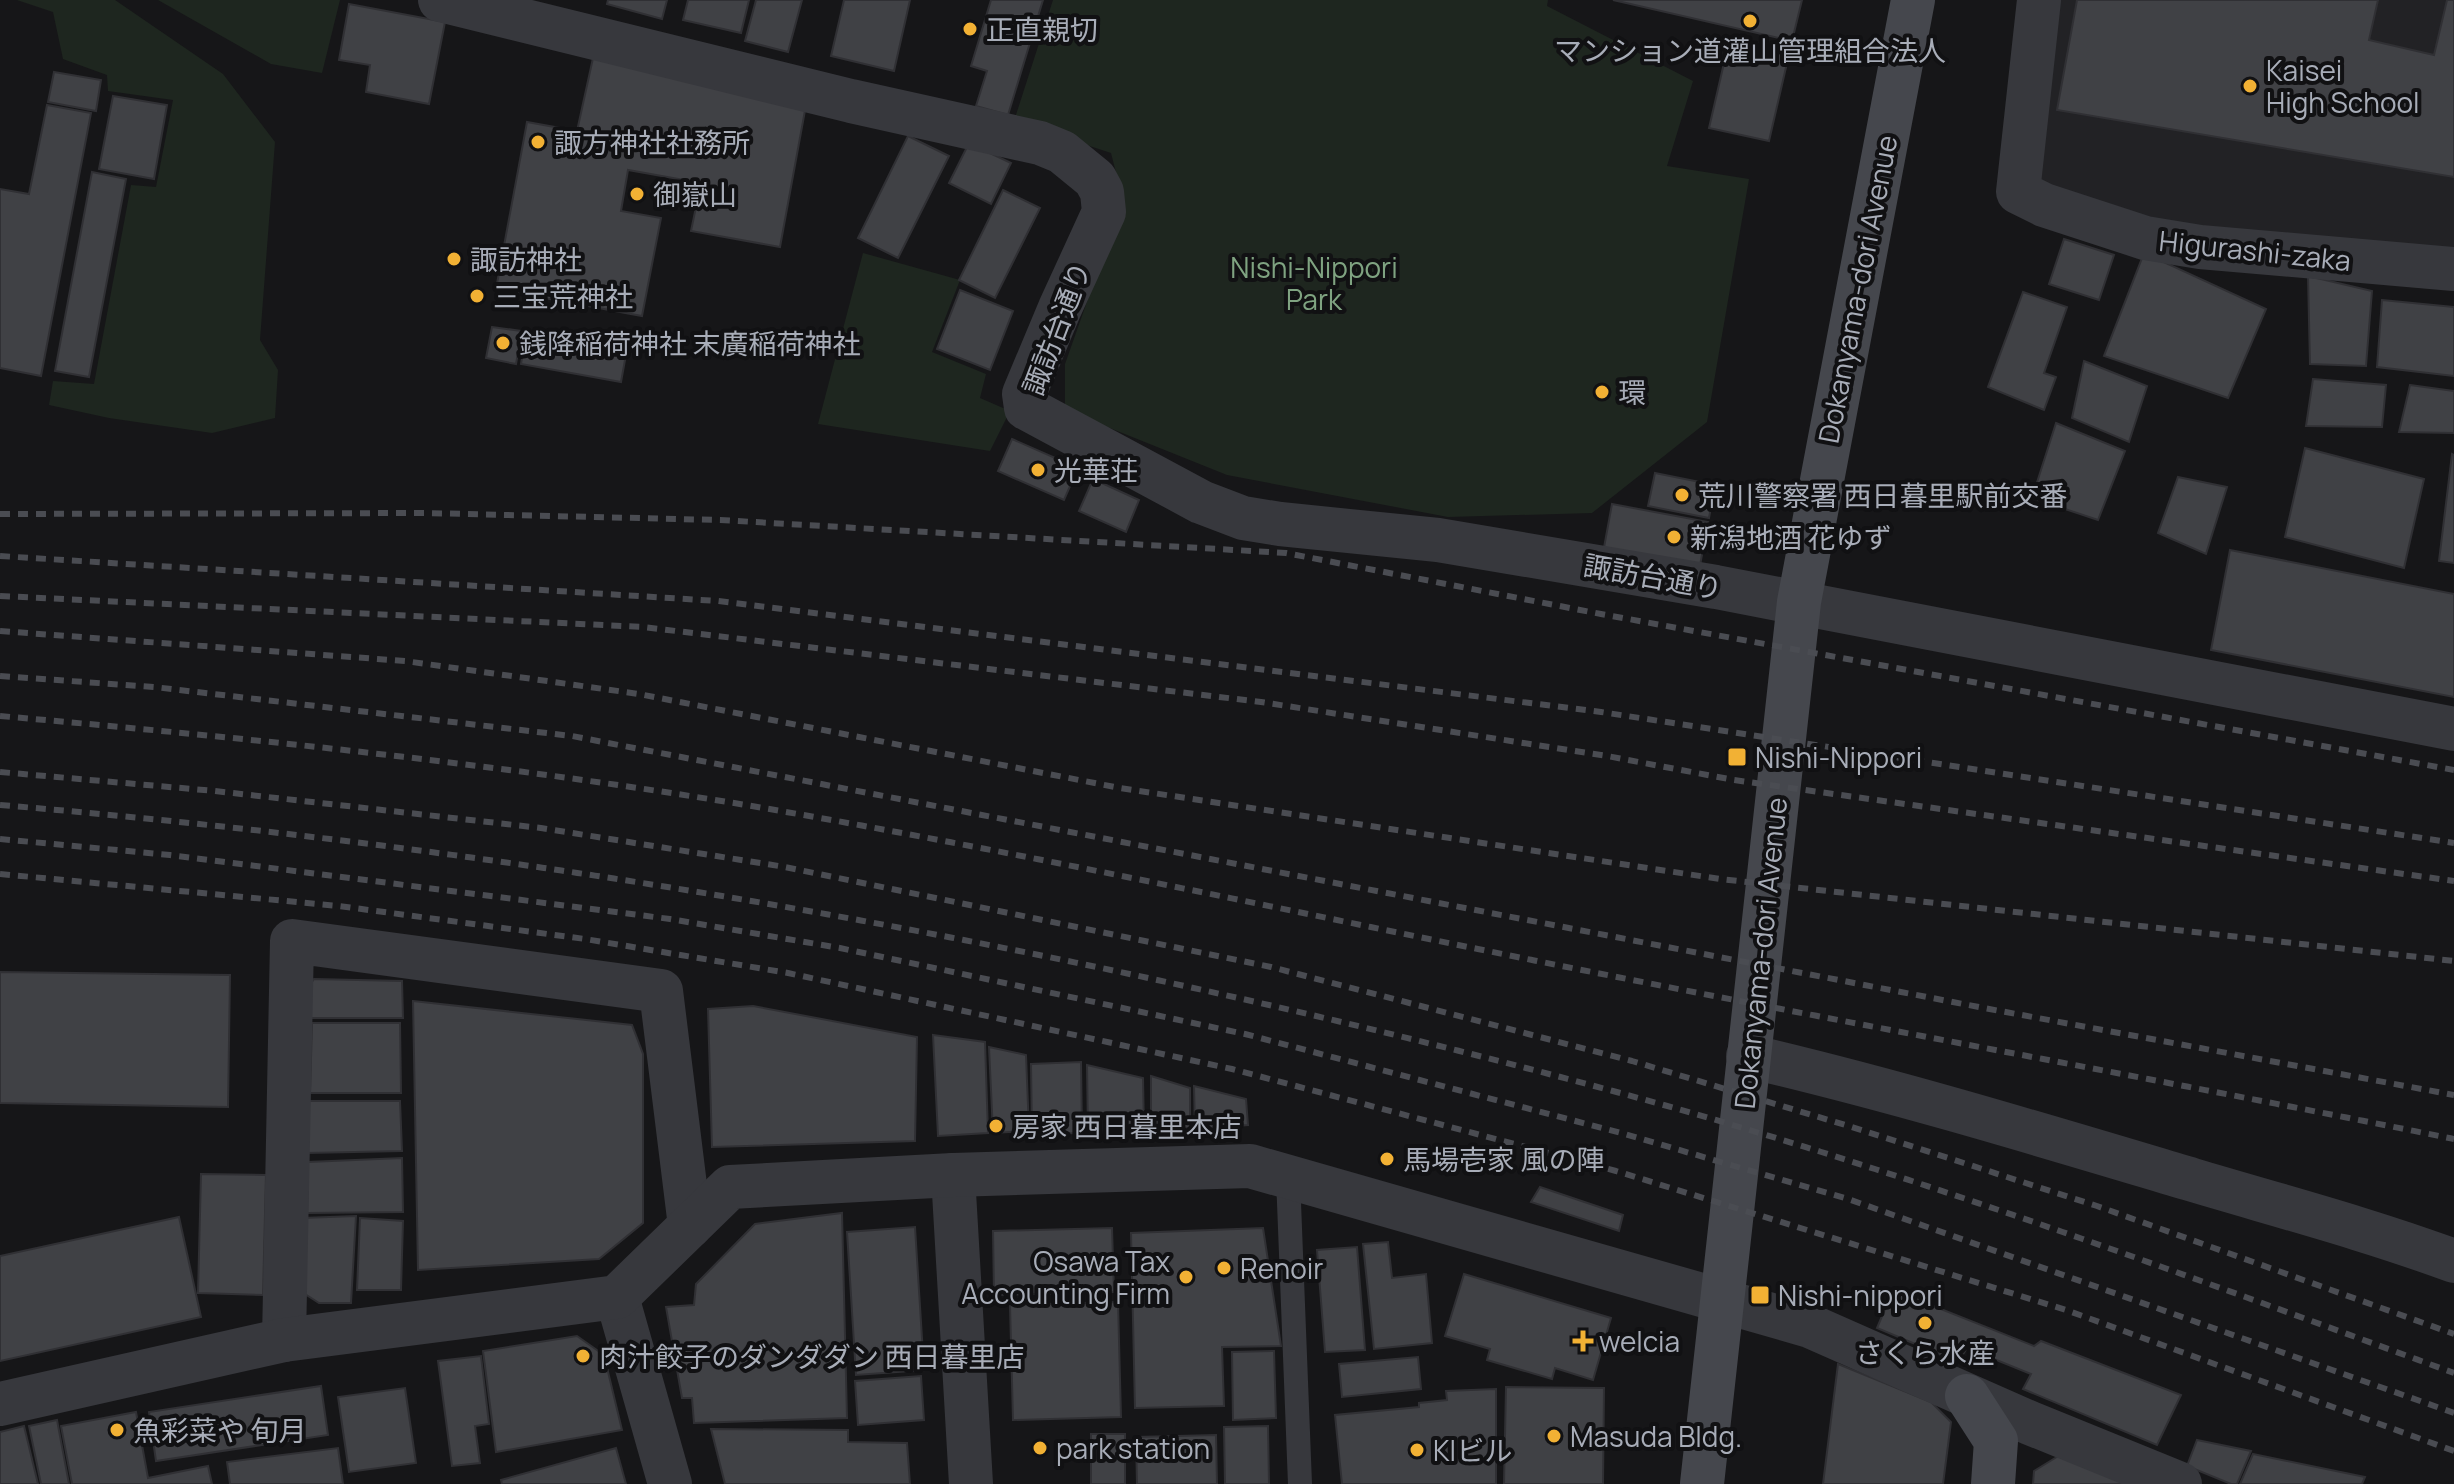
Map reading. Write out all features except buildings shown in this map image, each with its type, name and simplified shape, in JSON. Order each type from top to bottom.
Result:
[{"type":"main road","name":"Dokanyama-dori Avenue","points":[[1702,1484],[1799,602],[1913,0]]},
{"type":"main road","points":[[1967,1396],[1996,1441],[1993,1484]]},
{"type":"street","name":"諏訪台通り","points":[[440,0],[836,97],[1040,143],[1062,152],[1095,179],[1102,192],[1104,212],[1024,394],[1026,408],[1201,502],[1243,518],[1438,540],[1799,602]]},
{"type":"street","name":"Higurashi-zaka","points":[[2039,0],[2018,192],[2044,205],[2145,238],[2200,247],[2454,269]]},
{"type":"street","points":[[1799,602],[2454,729]]},
{"type":"street","points":[[284,1340],[292,941],[661,991],[690,1226]]},
{"type":"street","points":[[1748,1056],[1834,1076],[2014,1126],[2386,1236],[2454,1261]]},
{"type":"street","points":[[0,1404],[284,1340],[617,1297],[730,1187],[953,1175],[1250,1166],[1810,1326],[1967,1396],[2180,1484]]},
{"type":"street","points":[[953,1175],[971,1484]]},
{"type":"street","points":[[617,1297],[670,1484]]},
{"type":"lane","points":[[1288,1177],[1300,1484]]},
{"type":"shaded area","name":"Kaisei High School","points":[[2059,0],[2454,0],[2454,252],[2153,225],[2043,186],[2033,171]]},
{"type":"green space","points":[[17,0],[115,0],[223,74],[275,142],[260,340],[278,370],[275,418],[212,433],[109,418],[49,405],[53,381],[94,384],[131,185],[156,187],[173,100],[108,91],[107,75],[63,59],[53,12]]},
{"type":"green space","points":[[158,0],[340,0],[322,73],[271,64]]},
{"type":"green space","name":"Nishi-Nippori Park","points":[[1053,0],[1548,0],[1547,6],[1693,81],[1667,166],[1749,179],[1707,422],[1592,513],[1448,517],[1227,475],[1065,410],[1065,364],[1123,200],[1111,153],[1014,121]]},
{"type":"green space","points":[[863,253],[960,280],[932,352],[986,374],[980,398],[1010,411],[990,451],[818,424]]},
{"type":"railway","points":[[0,514],[424,513],[720,520],[1286,553],[1601,614],[2454,770]]},
{"type":"railway","points":[[0,556],[718,601],[1601,712],[2454,843]]},
{"type":"railway","points":[[0,596],[643,627],[1261,702],[1607,756],[1734,780],[2454,881]]},
{"type":"railway","points":[[0,631],[405,661],[639,694],[1120,788],[1720,879],[2454,961]]},
{"type":"railway","points":[[0,676],[154,687],[572,736],[1984,1008],[2454,1095]]},
{"type":"railway","points":[[0,716],[374,753],[653,790],[845,822],[1647,983],[2454,1139]]},
{"type":"railway","points":[[0,772],[215,791],[541,828],[785,867],[1271,967],[1632,1061],[1852,1127],[2097,1206],[2454,1334]]},
{"type":"railway","points":[[0,805],[411,849],[615,879],[1021,951],[1223,995],[1424,1042],[1624,1094],[1834,1156],[2042,1225],[2454,1373]]},
{"type":"railway","points":[[0,839],[170,855],[670,919],[840,948],[1245,1034],[1621,1133],[1848,1199],[2454,1413]]},
{"type":"railway","points":[[0,874],[339,906],[585,939],[788,973],[1232,1069],[1616,1171],[2066,1310],[2454,1451]]},
{"type":"place","name":"マンション道灌山管理組合法人","points":[[1750,21]]},
{"type":"place","name":"正直親切","points":[[970,29]]},
{"type":"place","name":"Kaisei High School","points":[[2250,86]]},
{"type":"place","name":"諏方神社社務所","points":[[538,142]]},
{"type":"place","name":"御嶽山","points":[[637,194]]},
{"type":"place","name":"諏訪神社","points":[[454,259]]},
{"type":"place","name":"三宝荒神社","points":[[477,296]]},
{"type":"place","name":"銭降稲荷神社 末廣稲荷神社","points":[[503,343]]},
{"type":"place","name":"環","points":[[1602,392]]},
{"type":"place","name":"光華荘","points":[[1038,470]]},
{"type":"place","name":"荒川警察署 西日暮里駅前交番","points":[[1682,495]]},
{"type":"place","name":"新潟地酒 花ゆず","points":[[1674,537]]},
{"type":"place","name":"Nishi-Nippori","points":[[1737,757]]},
{"type":"place","name":"房家 西日暮里本店","points":[[996,1126]]},
{"type":"place","name":"馬場壱家 風の陣","points":[[1387,1159]]},
{"type":"place","name":"Renoir","points":[[1224,1268]]},
{"type":"place","name":"Osawa Tax Accounting Firm","points":[[1186,1277]]},
{"type":"place","name":"Nishi-nippori","points":[[1760,1295]]},
{"type":"place","name":"さくら水産","points":[[1925,1323]]},
{"type":"place","name":"welcia","points":[[1583,1341]]},
{"type":"place","name":"肉汁餃子のダンダダン 西日暮里店","points":[[583,1356]]},
{"type":"place","name":"魚彩菜や 旬月","points":[[117,1430]]},
{"type":"place","name":"Masuda Bldg.","points":[[1554,1436]]},
{"type":"place","name":"park station","points":[[1040,1448]]},
{"type":"place","name":"KIビル","points":[[1417,1450]]}]
